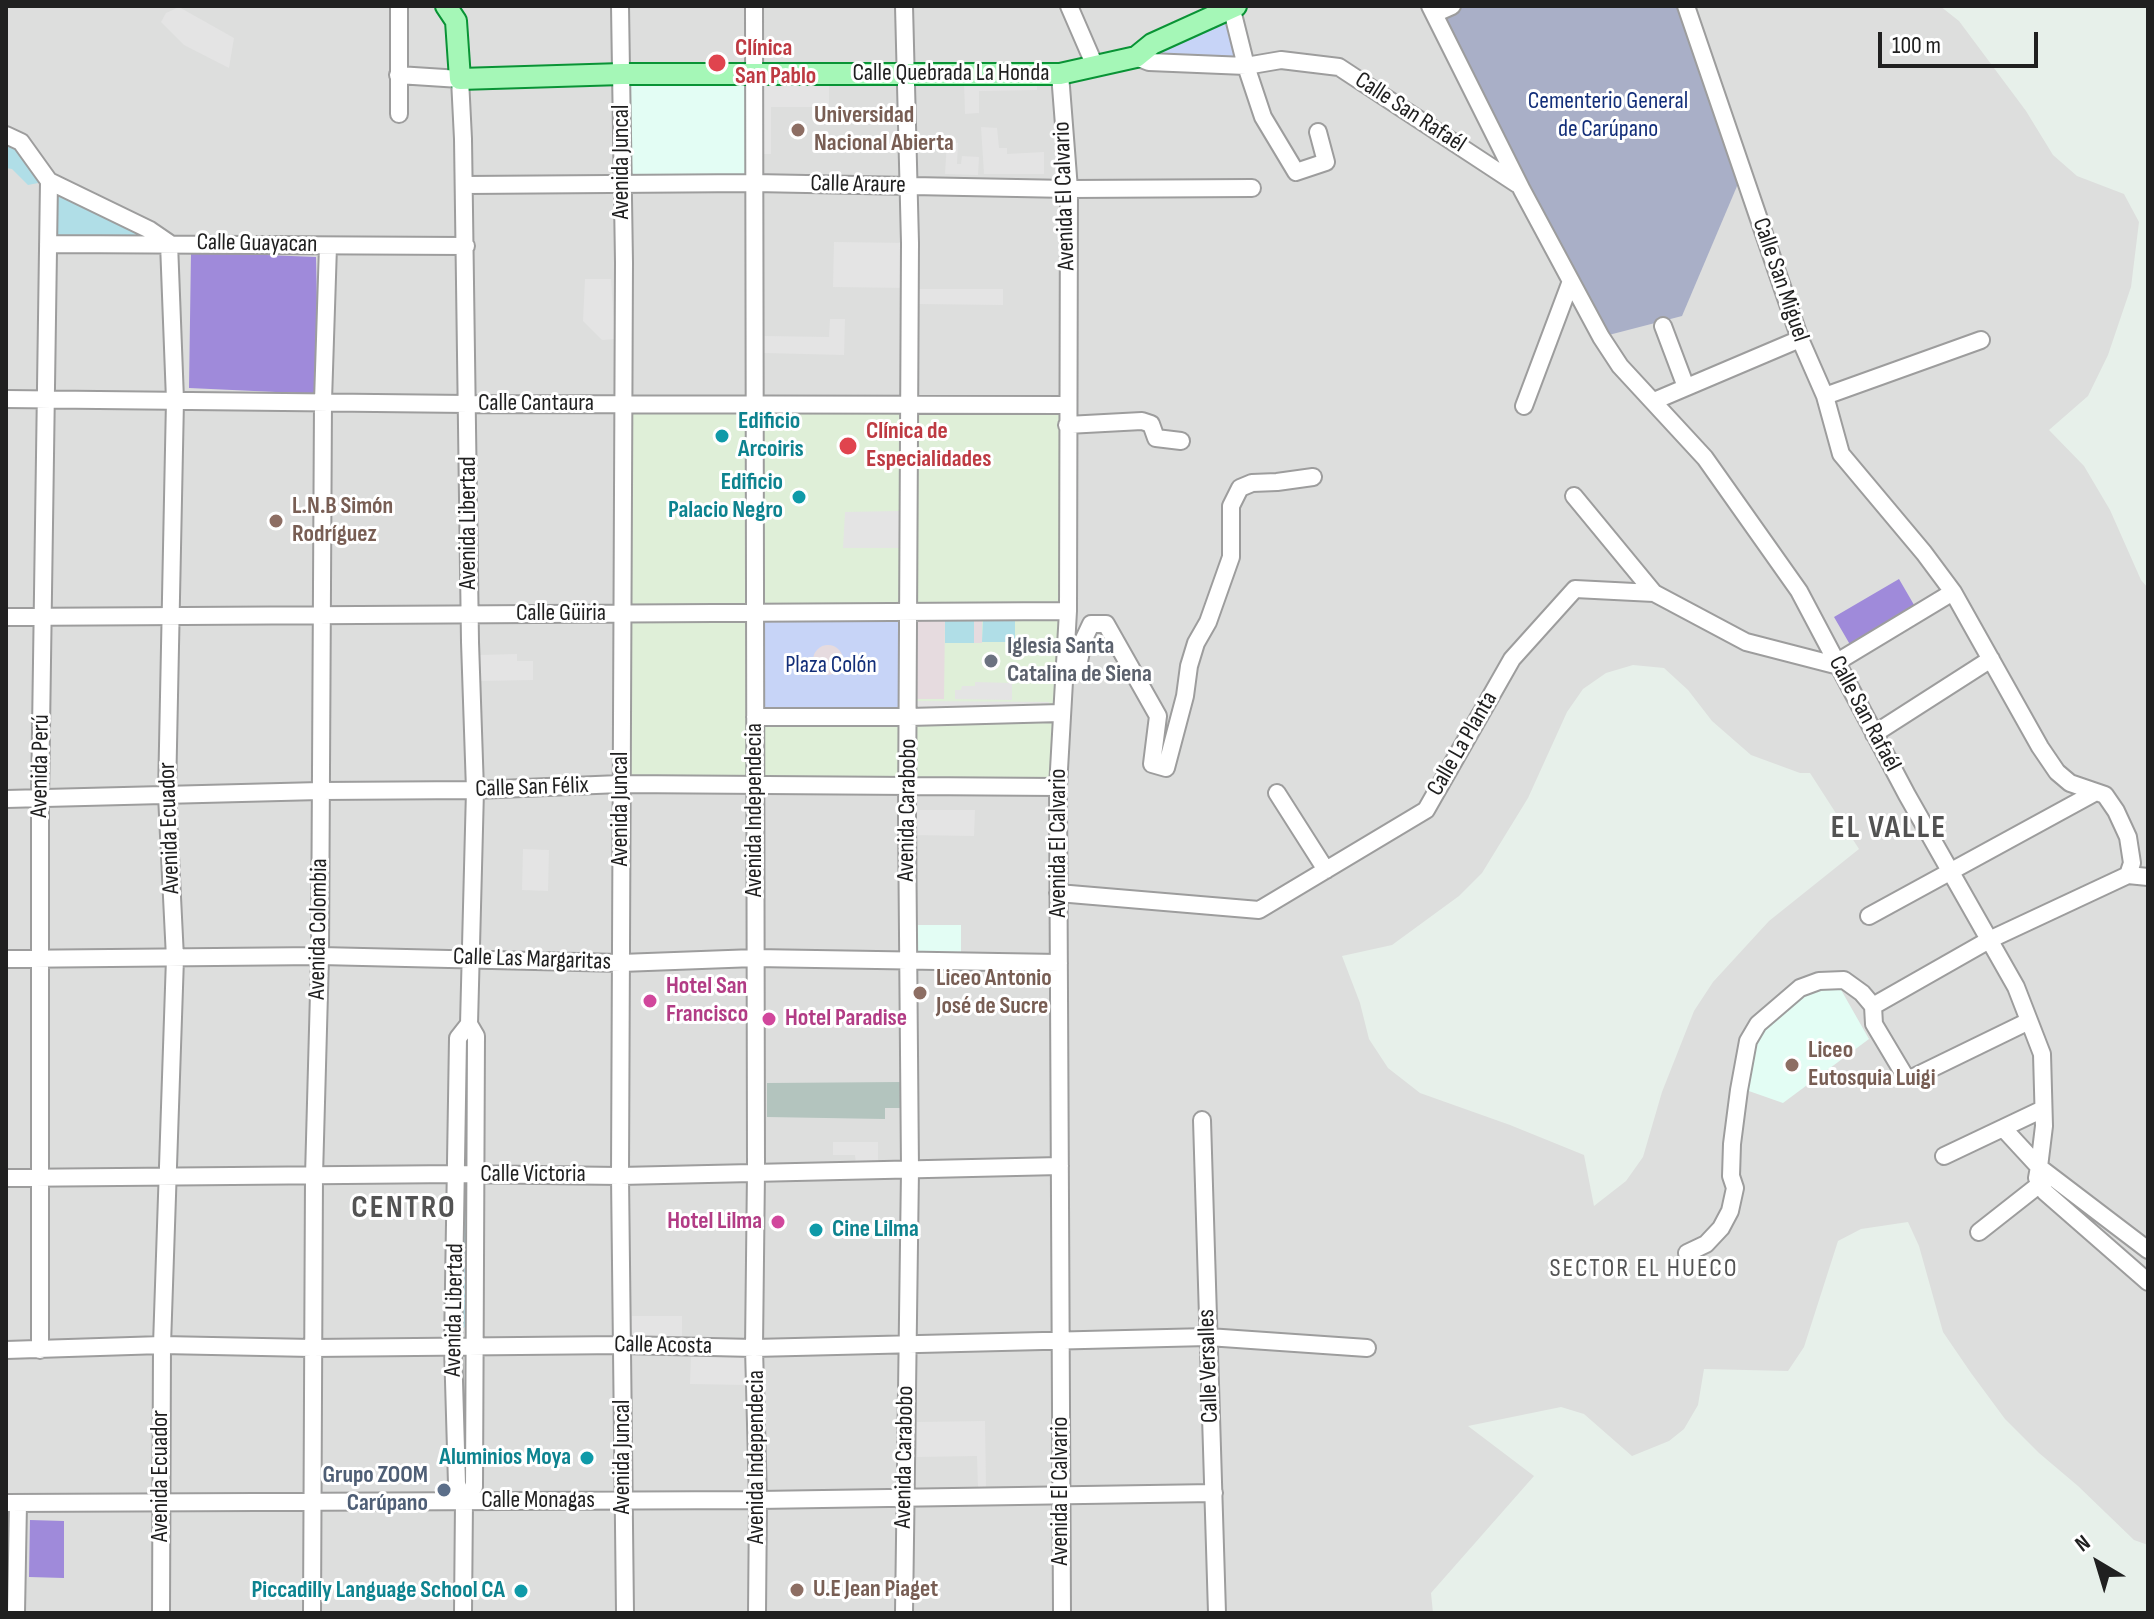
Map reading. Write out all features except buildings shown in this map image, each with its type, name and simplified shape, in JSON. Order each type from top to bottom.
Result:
[{"type":"main road","name":"Calle Quebrada La Honda","points":[[460,79],[622,74],[1060,74],[1136,57],[1152,44],[1233,7]]},
{"type":"main road","name":"Avenida Libertad","points":[[452,11],[460,79]]},
{"type":"street","points":[[399,6],[399,114]]},
{"type":"street","name":"Avenida Juncal","points":[[620,6],[624,404],[620,1176],[625,1613]]},
{"type":"street","name":"Avenida Independecia","points":[[754,6],[754,1348],[757,1613]]},
{"type":"street","name":"Avenida Carabobo","points":[[904,6],[908,185],[907,962],[910,1170],[903,1498],[904,1613]]},
{"type":"street","points":[[1069,6],[1095,66]]},
{"type":"street","points":[[1432,10],[1452,6]]},
{"type":"street","name":"Calle San Miguel","points":[[1686,6],[1800,339],[1825,396],[1841,454],[1953,592],[2057,772],[2070,783],[2096,792]]},
{"type":"street","points":[[1233,7],[1246,66],[1263,117],[1296,172],[1326,162],[1318,132]]},
{"type":"street","name":"Calle San Rafaél","points":[[1432,10],[1519,185],[1620,366],[1705,458],[1799,591],[1874,734],[2016,987],[2042,1054],[2039,1175]]},
{"type":"street","name":"Calle San Rafaél","points":[[1136,57],[1149,62],[1246,66],[1281,60],[1339,67],[1519,185]]},
{"type":"street","name":"Avenida El Calvario","points":[[1060,74],[1069,189],[1068,611],[1058,787],[1062,1613]]},
{"type":"street","points":[[398,75],[460,79]]},
{"type":"street","name":"Avenida Libertad","points":[[460,79],[465,185],[475,790],[469,1024],[476,1036],[453,1347],[457,1484],[464,1501],[463,1613]]},
{"type":"street","points":[[6,135],[21,142],[49,181],[150,230],[169,243]]},
{"type":"street","name":"Avenida Perú","points":[[40,1350],[40,799],[49,181]]},
{"type":"street","name":"Calle Araure","points":[[465,185],[754,183],[1069,189],[1252,188]]},
{"type":"street","name":"Avenida Ecuador","points":[[161,1613],[162,1345],[175,958],[167,795],[175,400],[169,243]]},
{"type":"street","name":"Calle Guayacan","points":[[48,244],[466,246]]},
{"type":"street","name":"Avenida Colombia","points":[[312,1613],[312,1348],[320,956],[323,401],[328,246]]},
{"type":"street","points":[[1524,406],[1571,281]]},
{"type":"street","points":[[1663,326],[1686,387]]},
{"type":"street","points":[[1654,401],[1800,339]]},
{"type":"street","points":[[1825,396],[1981,340]]},
{"type":"street","name":"Calle Cantaura","points":[[6,399],[1067,405]]},
{"type":"street","points":[[1067,425],[1142,421],[1151,424],[1156,438],[1181,441]]},
{"type":"street","points":[[1064,674],[1078,667],[1083,641],[1091,624],[1106,624],[1158,716],[1152,764],[1166,768],[1196,643],[1208,622],[1231,557],[1231,506],[1240,488],[1252,483],[1313,477]]},
{"type":"street","points":[[1574,496],[1654,593]]},
{"type":"street","name":"Calle La Planta","points":[[1058,893],[1259,910],[1426,810],[1512,659],[1575,589],[1654,593],[1746,642],[1838,664]]},
{"type":"street","points":[[1838,664],[1953,592]]},
{"type":"street","name":"Calle Güiria","points":[[6,617],[1068,611]]},
{"type":"street","points":[[1874,734],[1991,659]]},
{"type":"street","points":[[755,717],[1061,713]]},
{"type":"street","name":"Calle San Félix","points":[[6,799],[475,790],[620,784],[1058,787]]},
{"type":"street","points":[[1869,916],[2096,792],[2105,795],[2128,837],[2132,863],[2128,875]]},
{"type":"street","points":[[1277,793],[1326,870]]},
{"type":"street","points":[[1873,1006],[1989,940],[2128,875],[2148,877]]},
{"type":"street","name":"Calle Las Margaritas","points":[[6,959],[320,956],[621,963],[755,958],[1059,963]]},
{"type":"street","points":[[1687,1253],[1706,1244],[1721,1228],[1730,1211],[1735,1188],[1731,1176],[1732,1144],[1748,1041],[1758,1024],[1800,988],[1819,981],[1844,980],[1862,993],[1873,1006],[1874,1024],[1905,1076],[1912,1078],[2029,1021]]},
{"type":"street","points":[[1944,1156],[2043,1109]]},
{"type":"street","name":"Calle Versalles","points":[[1202,1120],[1217,1613]]},
{"type":"street","points":[[2003,1128],[2039,1175],[2045,1192],[2148,1282]]},
{"type":"street","name":"Calle Victoria","points":[[6,1178],[466,1174],[620,1176],[1060,1166]]},
{"type":"street","name":"Avenida Libertad","points":[[464,1501],[474,1487],[473,1346],[466,1174]]},
{"type":"street","points":[[1979,1232],[2039,1175]]},
{"type":"street","points":[[2039,1175],[2148,1250]]},
{"type":"street","name":"Calle Acosta","points":[[6,1350],[162,1345],[754,1348],[1208,1337],[1367,1348]]},
{"type":"street","name":"Calle Monagas","points":[[12,1503],[758,1500],[1214,1493]]},
{"type":"street","points":[[12,1503],[16,1613]]},
{"type":"shaded area","points":[[6,6],[1940,6],[1959,21],[2026,111],[2053,155],[2077,176],[2124,194],[2139,222],[2131,287],[2108,355],[2088,396],[2049,430],[2084,466],[2110,510],[2141,580],[2148,588],[2148,1545],[2134,1540],[2005,1419],[1943,1332],[1919,1246],[1908,1222],[1861,1229],[1838,1241],[1804,1347],[1788,1371],[1704,1369],[1698,1405],[1684,1429],[1669,1441],[1632,1456],[1584,1414],[1561,1407],[1468,1426],[1534,1476],[1431,1593],[1433,1613],[6,1613]],"holes":[[[1633,665],[1664,668],[1688,690],[1712,721],[1751,755],[1800,773],[1810,773],[1859,849],[1769,921],[1713,982],[1694,1011],[1662,1092],[1643,1157],[1626,1181],[1594,1206],[1584,1155],[1420,1093],[1388,1068],[1369,1039],[1360,1003],[1342,956],[1392,945],[1459,896],[1482,873],[1528,798],[1567,712],[1583,689],[1606,673]]]},
{"type":"shaded area","points":[[179,7],[234,38],[229,68],[184,45],[161,22],[166,13]]},
{"type":"shaded area","points":[[754,75],[754,183],[626,183],[625,76]]},
{"type":"shaded area","points":[[754,75],[829,75],[829,107],[771,107],[771,154],[754,154]]},
{"type":"shaded area","points":[[1037,78],[1037,90],[979,91],[979,113],[965,114],[964,80]]},
{"type":"shaded area","points":[[981,127],[997,128],[999,148],[1007,148],[1007,154],[1044,152],[1044,174],[984,174]]},
{"type":"shaded area","points":[[6,135],[49,181],[169,243],[48,244],[48,181],[28,185],[12,169],[6,168]]},
{"type":"shaded area","points":[[947,142],[958,143],[957,164],[961,164],[962,156],[979,157],[978,175],[945,174]]},
{"type":"shaded area","points":[[834,242],[910,243],[909,288],[833,287]]},
{"type":"shaded area","points":[[191,252],[316,257],[319,394],[189,388]]},
{"type":"shaded area","points":[[585,279],[611,279],[615,339],[602,340],[583,321]]},
{"type":"shaded area","points":[[918,289],[1003,289],[1003,305],[918,304]]},
{"type":"shaded area","points":[[830,319],[845,319],[844,355],[764,353],[764,336],[829,337]]},
{"type":"shaded area","points":[[624,404],[1067,405],[1058,787],[620,784]]},
{"type":"shaded area","points":[[899,511],[900,548],[843,548],[845,512]]},
{"type":"shaded area","points":[[1899,579],[1917,610],[1852,648],[1834,617]]},
{"type":"shaded area","points":[[909,614],[917,614],[916,701],[1049,702],[1049,711],[910,708]]},
{"type":"shaded area","points":[[917,615],[982,616],[982,643],[974,643],[974,618],[945,618],[944,699],[917,699]]},
{"type":"shaded area","points":[[983,617],[1015,617],[1015,642],[982,642]]},
{"type":"shaded area","points":[[945,618],[974,618],[974,643],[945,643]]},
{"type":"shaded area","points":[[828,645],[838,650],[843,660],[838,670],[828,675],[818,670],[813,660],[818,650]]},
{"type":"shaded area","points":[[517,654],[517,661],[533,661],[533,680],[479,681],[479,655]]},
{"type":"shaded area","points":[[975,682],[1012,683],[1012,700],[955,699],[955,690],[961,690],[962,686],[975,686]]},
{"type":"shaded area","points":[[913,810],[975,810],[974,836],[912,835]]},
{"type":"shaded area","points":[[523,849],[549,850],[548,891],[522,890]]},
{"type":"shaded area","points":[[916,925],[961,925],[961,956],[916,956]]},
{"type":"shaded area","name":"Liceo Eutosquia Luigi","points":[[1821,985],[1840,988],[1869,1039],[1783,1103],[1746,1090],[1753,1041],[1776,1013]]},
{"type":"shaded area","points":[[901,1082],[901,1108],[885,1108],[885,1119],[767,1117],[767,1083]]},
{"type":"shaded area","points":[[833,1142],[878,1142],[878,1161],[856,1164],[855,1155],[833,1155]]},
{"type":"shaded area","points":[[467,1181],[467,1325],[461,1330],[464,1182]]},
{"type":"shaded area","points":[[632,1316],[682,1316],[682,1336],[631,1336]]},
{"type":"shaded area","points":[[691,1356],[747,1357],[747,1385],[690,1384]]},
{"type":"shaded area","points":[[985,1421],[986,1488],[978,1488],[977,1456],[917,1457],[917,1422]]},
{"type":"shaded area","points":[[30,1520],[64,1521],[64,1578],[29,1577]]},
{"type":"green space","name":"Cementerio General de Carúpano","points":[[1452,6],[1686,6],[1743,172],[1682,316],[1601,337],[1434,14]]},
{"type":"green space","points":[[1231,14],[1242,62],[1143,56]]},
{"type":"green space","name":"Plaza Colón","points":[[761,618],[903,619],[901,714],[759,713]]},
{"type":"place","name":"Clínica San Pablo","points":[[717,63]]},
{"type":"place","name":"Universidad Nacional Abierta","points":[[798,130]]},
{"type":"place","name":"Edificio Arcoiris","points":[[722,436]]},
{"type":"place","name":"Clínica de Especialidades","points":[[848,446]]},
{"type":"place","name":"Edificio Palacio Negro","points":[[799,497]]},
{"type":"place","name":"L.N.B Simón Rodríguez","points":[[276,521]]},
{"type":"place","name":"Iglesia Santa Catalina de Siena","points":[[991,661]]},
{"type":"place","name":"Liceo Antonio José de Sucre","points":[[920,993]]},
{"type":"place","name":"Hotel San Francisco","points":[[650,1001]]},
{"type":"place","name":"Hotel Paradise","points":[[769,1019]]},
{"type":"place","name":"Liceo Eutosquia Luigi","points":[[1792,1065]]},
{"type":"place","name":"Hotel Lilma","points":[[778,1222]]},
{"type":"place","name":"Cine Lilma","points":[[816,1230]]},
{"type":"place","name":"Aluminios Moya","points":[[587,1458]]},
{"type":"place","name":"Grupo ZOOM Carúpano","points":[[444,1490]]},
{"type":"place","name":"U.E Jean Piaget","points":[[797,1590]]},
{"type":"place","name":"Piccadilly Language School CA","points":[[521,1591]]},
{"type":"district","name":"EL VALLE","points":[[1889,829]]},
{"type":"district","name":"CENTRO","points":[[404,1209]]},
{"type":"district","name":"SECTOR EL HUECO","points":[[1644,1269]]}]
